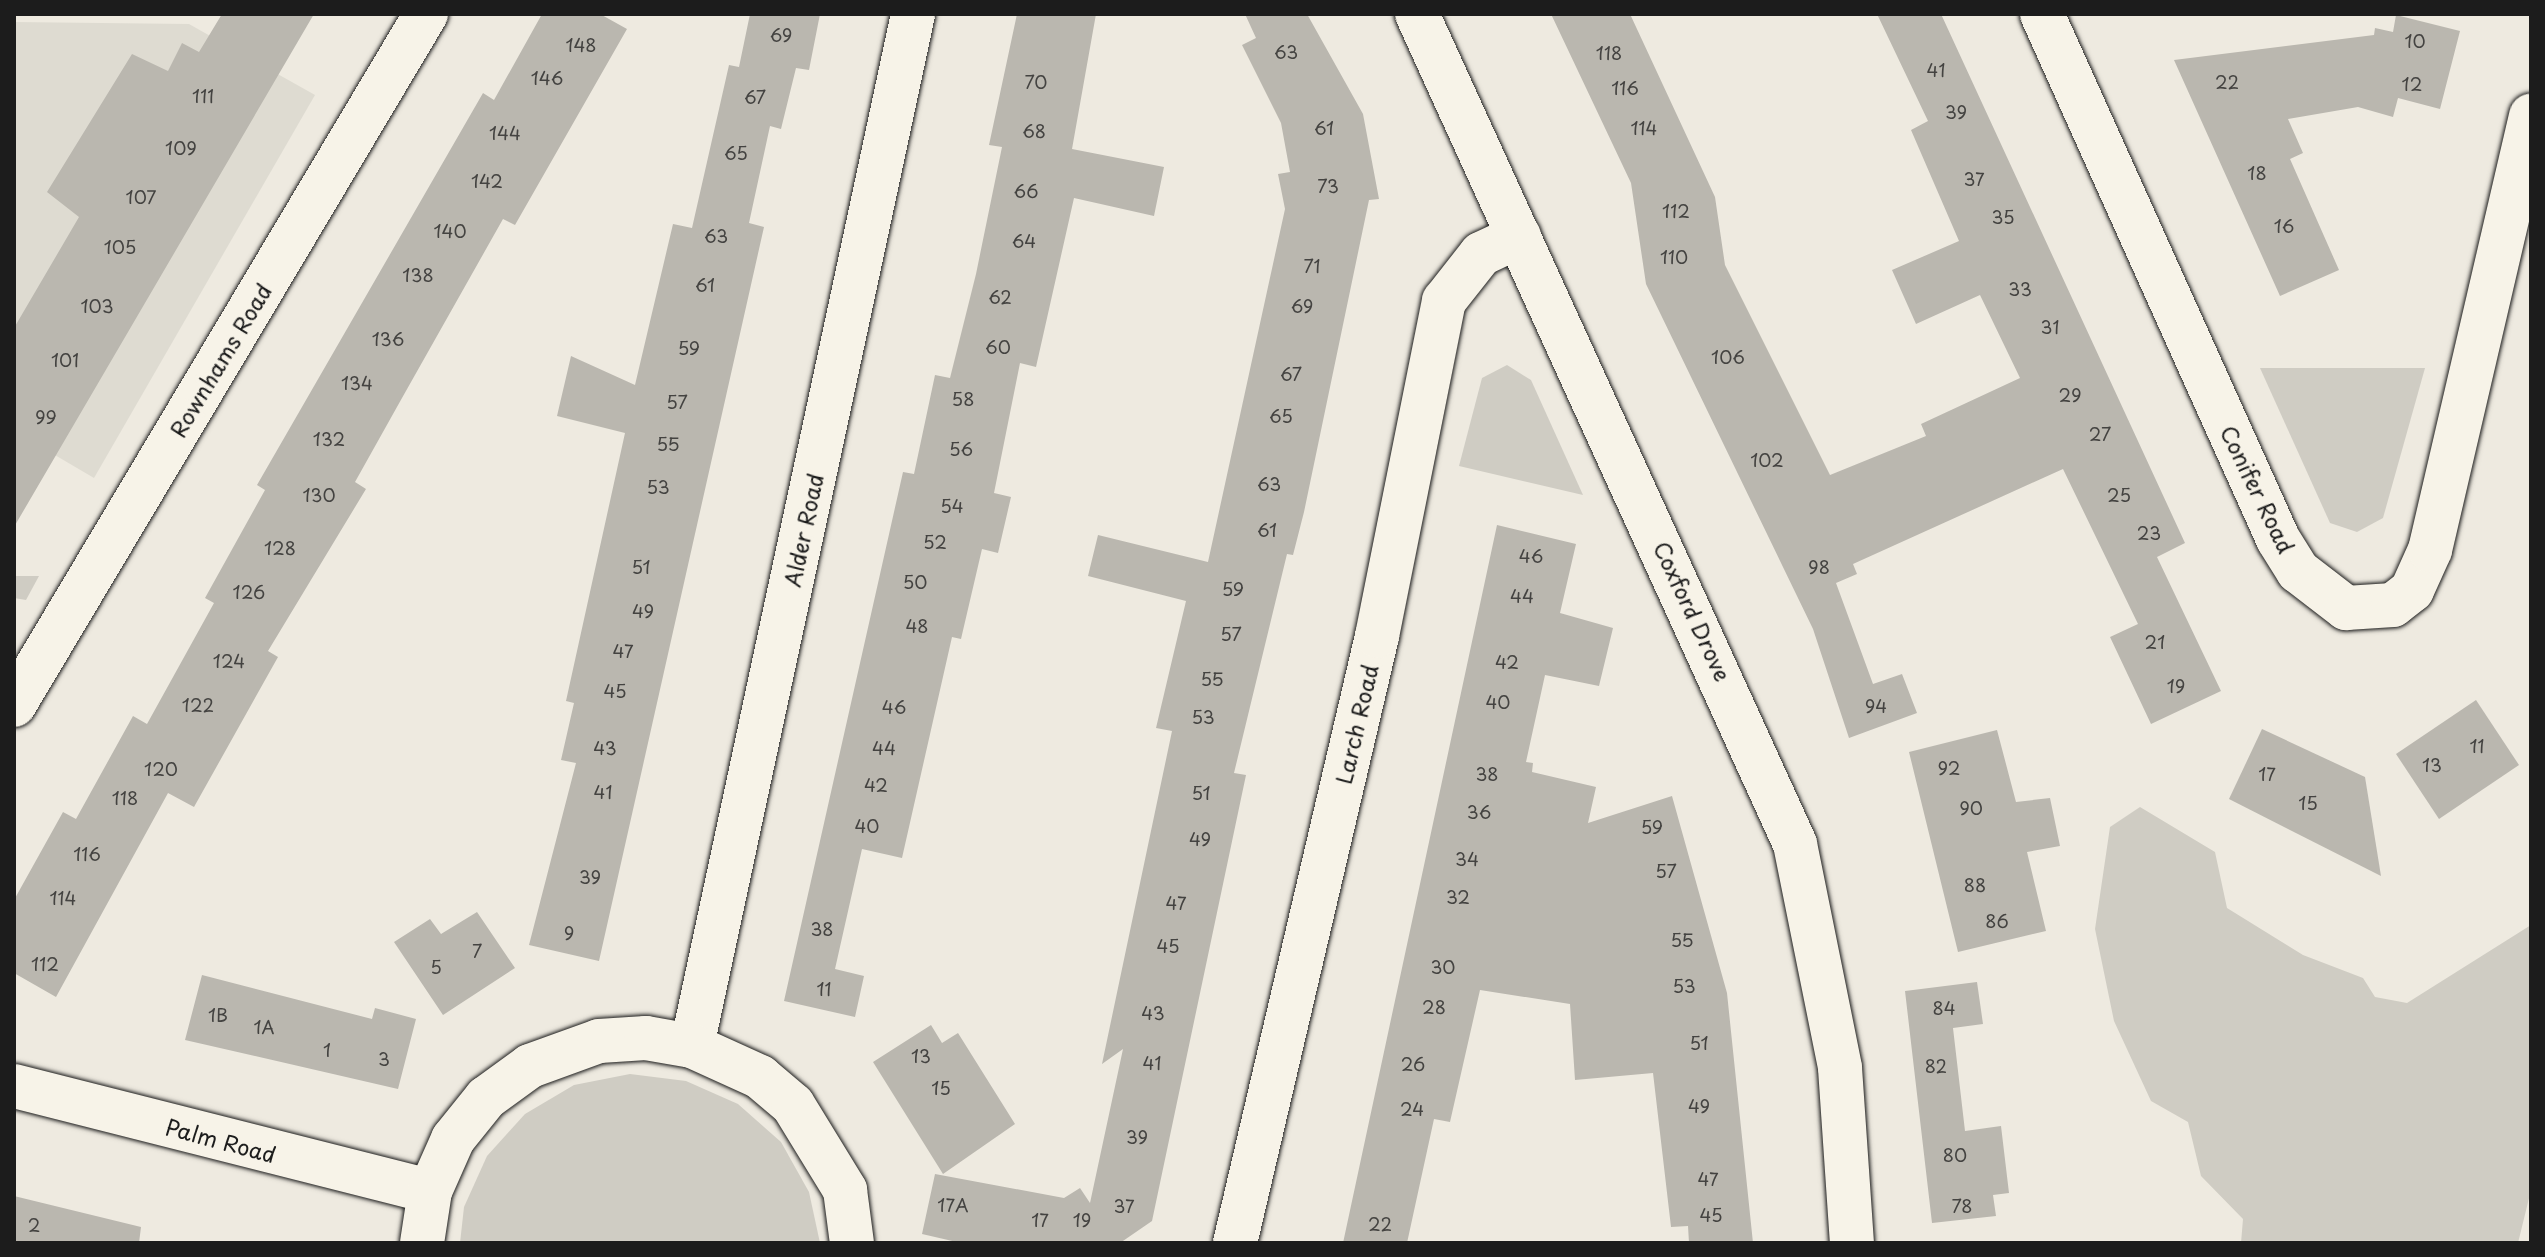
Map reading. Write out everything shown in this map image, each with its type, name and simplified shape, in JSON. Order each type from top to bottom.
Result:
[{"type":"street","name":"Rownhams Road","points":[[14,705],[426,14]]},
{"type":"street","name":"Alder Road","points":[[692,1046],[913,14]]},
{"type":"street","name":"Coxford Drove","points":[[1417,14],[1795,844],[1840,1068],[1852,1243]]},
{"type":"street","name":"Conifer Road","points":[[2042,14],[2278,539],[2298,571],[2346,608],[2393,605],[2412,590],[2430,550],[2531,116]]},
{"type":"street","name":"Larch Road","points":[[1235,1243],[1377,636],[1444,301],[1481,254],[1519,236]]},
{"type":"street","points":[[422,1243],[430,1191],[453,1139],[486,1098],[530,1066],[599,1041],[646,1038],[692,1046],[760,1077],[793,1105],[845,1190],[852,1243]]},
{"type":"street","name":"Palm Road","points":[[14,1086],[430,1191]]},
{"type":"shaded area","points":[[14,22],[189,24],[315,95],[94,478],[14,431]]},
{"type":"shaded area","points":[[1507,365],[1531,380],[1583,495],[1459,466],[1482,378]]},
{"type":"shaded area","points":[[2260,368],[2425,368],[2383,518],[2357,532],[2330,523]]},
{"type":"shaded area","points":[[14,576],[39,576],[26,600],[14,598]]},
{"type":"shaded area","points":[[2140,807],[2215,852],[2227,908],[2303,955],[2363,978],[2375,997],[2407,1003],[2531,925],[2531,1190],[2518,1243],[2241,1243],[2243,1219],[2201,1176],[2188,1122],[2151,1101],[2114,1021],[2095,929],[2110,827]]},
{"type":"shaded area","points":[[630,1074],[686,1081],[738,1104],[781,1142],[809,1192],[820,1243],[460,1243],[464,1207],[487,1156],[525,1114],[574,1085]]},
{"type":"building","points":[[222,14],[314,14],[14,527],[14,328],[79,217],[47,192],[132,54],[168,71],[182,43],[199,52]]},
{"type":"building","points":[[542,14],[600,14],[627,29],[515,225],[503,219],[355,482],[366,489],[268,651],[278,657],[194,807],[168,793],[56,997],[14,973],[14,900],[63,812],[76,819],[133,716],[147,724],[214,603],[205,598],[265,490],[257,485],[483,93],[494,100]]},
{"type":"building","points":[[750,14],[820,14],[809,70],[796,68],[781,129],[770,126],[749,223],[764,227],[599,961],[529,945],[576,763],[561,760],[574,703],[566,701],[625,433],[557,416],[571,356],[635,385],[673,224],[692,228],[729,65],[739,67]]},
{"type":"building","points":[[1017,14],[1096,14],[1072,149],[1164,167],[1154,216],[1074,198],[1036,367],[1020,363],[994,493],[1011,497],[998,553],[982,549],[961,639],[952,637],[902,858],[862,849],[835,969],[864,976],[855,1017],[784,1001],[903,472],[914,474],[935,375],[950,378],[976,274],[1002,147],[989,145]]},
{"type":"building","points":[[1245,14],[1307,14],[1363,114],[1379,199],[1369,200],[1304,512],[1293,555],[1287,554],[1234,773],[1246,775],[1152,1221],[1120,1243],[961,1243],[922,1234],[935,1174],[1064,1198],[1080,1188],[1090,1203],[1123,1049],[1102,1064],[1172,731],[1156,728],[1186,601],[1088,576],[1098,535],[1208,562],[1285,209],[1278,174],[1290,172],[1281,123],[1242,45],[1256,38]]},
{"type":"building","points":[[1551,14],[1630,14],[1715,197],[1725,265],[1830,475],[1926,436],[1921,424],[2020,378],[1980,295],[1916,324],[1892,270],[1959,241],[1911,130],[1928,121],[1877,14],[1941,14],[2185,543],[2157,557],[2221,691],[2151,724],[2110,637],[2138,624],[2063,469],[1853,564],[1857,574],[1836,583],[1873,684],[1902,674],[1917,713],[1849,738],[1813,629],[1646,284],[1631,183]]},
{"type":"building","points":[[2396,15],[2460,31],[2440,109],[2398,98],[2393,117],[2358,107],[2288,119],[2303,153],[2290,159],[2339,270],[2280,296],[2174,60],[2374,35],[2375,28],[2393,32]]},
{"type":"building","points":[[1497,525],[1576,544],[1560,613],[1613,628],[1599,686],[1545,675],[1526,762],[1533,763],[1532,772],[1596,787],[1588,823],[1672,796],[1727,993],[1753,1243],[1689,1243],[1688,1226],[1671,1227],[1653,1073],[1575,1080],[1570,1004],[1480,990],[1450,1122],[1434,1119],[1407,1243],[1343,1243]]},
{"type":"building","points":[[2476,700],[2519,765],[2439,819],[2396,754]]},
{"type":"building","points":[[2262,729],[2365,777],[2381,876],[2229,799]]},
{"type":"building","points":[[1997,730],[2016,802],[2050,798],[2060,846],[2027,852],[2046,931],[1958,952],[1909,752]]},
{"type":"building","points":[[477,912],[515,968],[443,1015],[394,942],[430,919],[441,934]]},
{"type":"building","points":[[202,975],[372,1019],[375,1008],[416,1019],[398,1089],[185,1040]]},
{"type":"building","points":[[1977,982],[1983,1024],[1953,1028],[1965,1131],[2001,1126],[2009,1193],[1993,1195],[1996,1216],[1932,1223],[1905,991]]},
{"type":"building","points":[[931,1025],[942,1043],[958,1033],[1015,1124],[943,1174],[873,1062]]},
{"type":"building","points":[[14,1196],[141,1227],[139,1243],[14,1243]]}]
